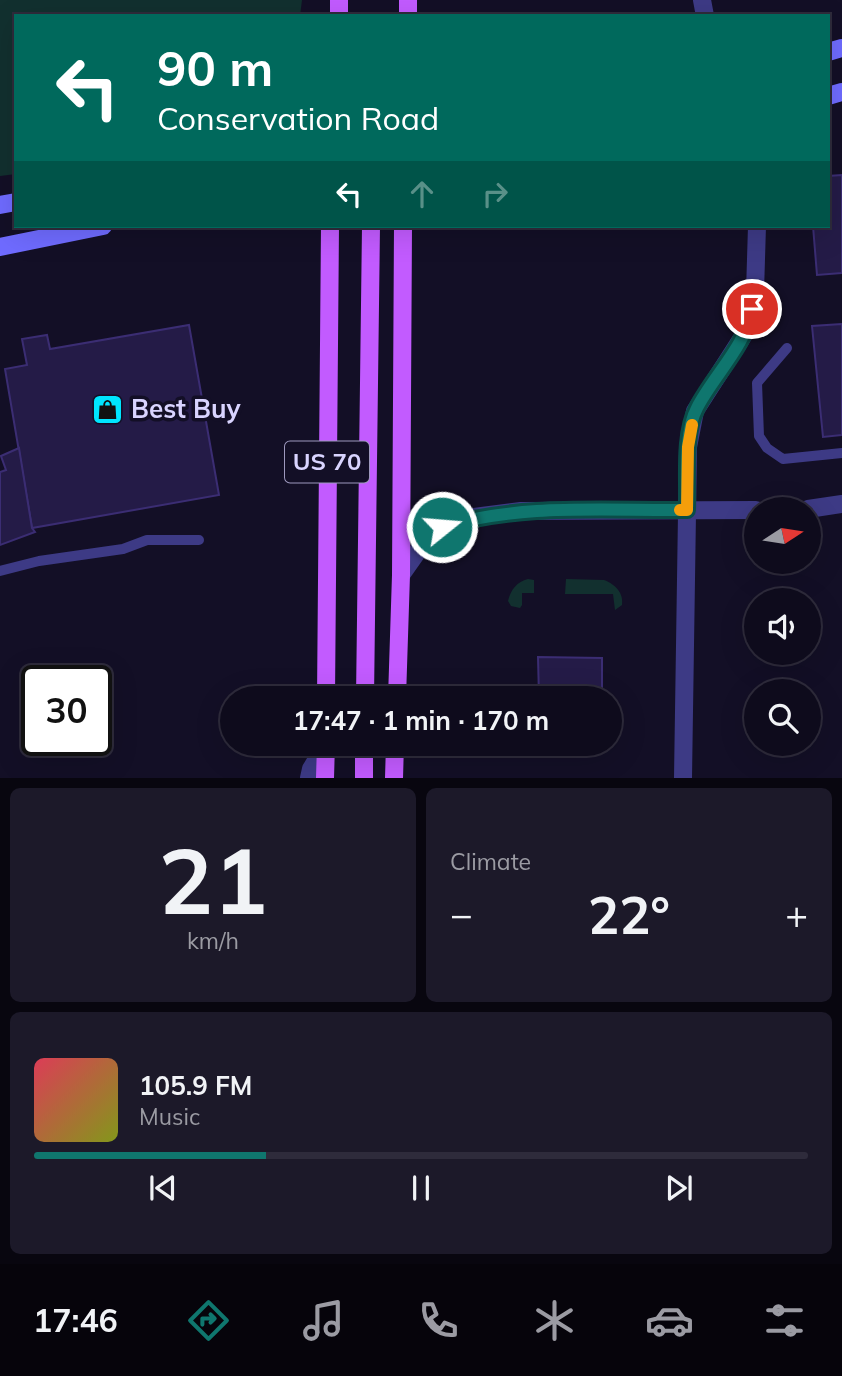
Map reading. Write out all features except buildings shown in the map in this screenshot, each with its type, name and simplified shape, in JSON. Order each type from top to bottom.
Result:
[{"type":"main road","points":[[0,247],[93,228]]},
{"type":"main road","name":"US 70","points":[[326,686],[330,228]]},
{"type":"main road","points":[[365,686],[371,228]]},
{"type":"main road","name":"US 70","points":[[397,686],[401,575],[403,228]]},
{"type":"main road","points":[[325,778],[326,756]]},
{"type":"main road","points":[[364,756],[364,778]]},
{"type":"main road","points":[[394,778],[395,756]]},
{"type":"street","points":[[683,778],[688,447],[695,411],[749,327],[755,292],[757,228]]},
{"type":"street","points":[[821,507],[842,503]]},
{"type":"street","points":[[401,575],[425,541],[442,527],[474,517],[521,511],[744,510]]},
{"type":"street","points":[[309,778],[319,756]]},
{"type":"lane","points":[[787,348],[757,383],[759,436],[767,448],[783,459],[842,453]]},
{"type":"lane","points":[[0,571],[39,561],[123,549],[147,540],[200,540]]},
{"type":"green space","points":[[0,0],[302,0],[300,14],[14,14],[14,174],[0,176]]},
{"type":"green space","points":[[528,579],[534,580],[534,593],[522,593],[520,608],[511,606],[508,601],[513,590]]},
{"type":"green space","points":[[566,579],[604,580],[620,593],[622,605],[615,610],[613,594],[565,594]]},
{"type":"slow traffic","points":[[680,510],[687,510],[688,447],[692,425]]},
{"type":"place","name":"Best Buy","points":[[108,409]]},
{"type":"route","points":[[442,527],[474,517],[521,511],[687,510],[688,447],[695,411],[749,327],[752,309]]}]
